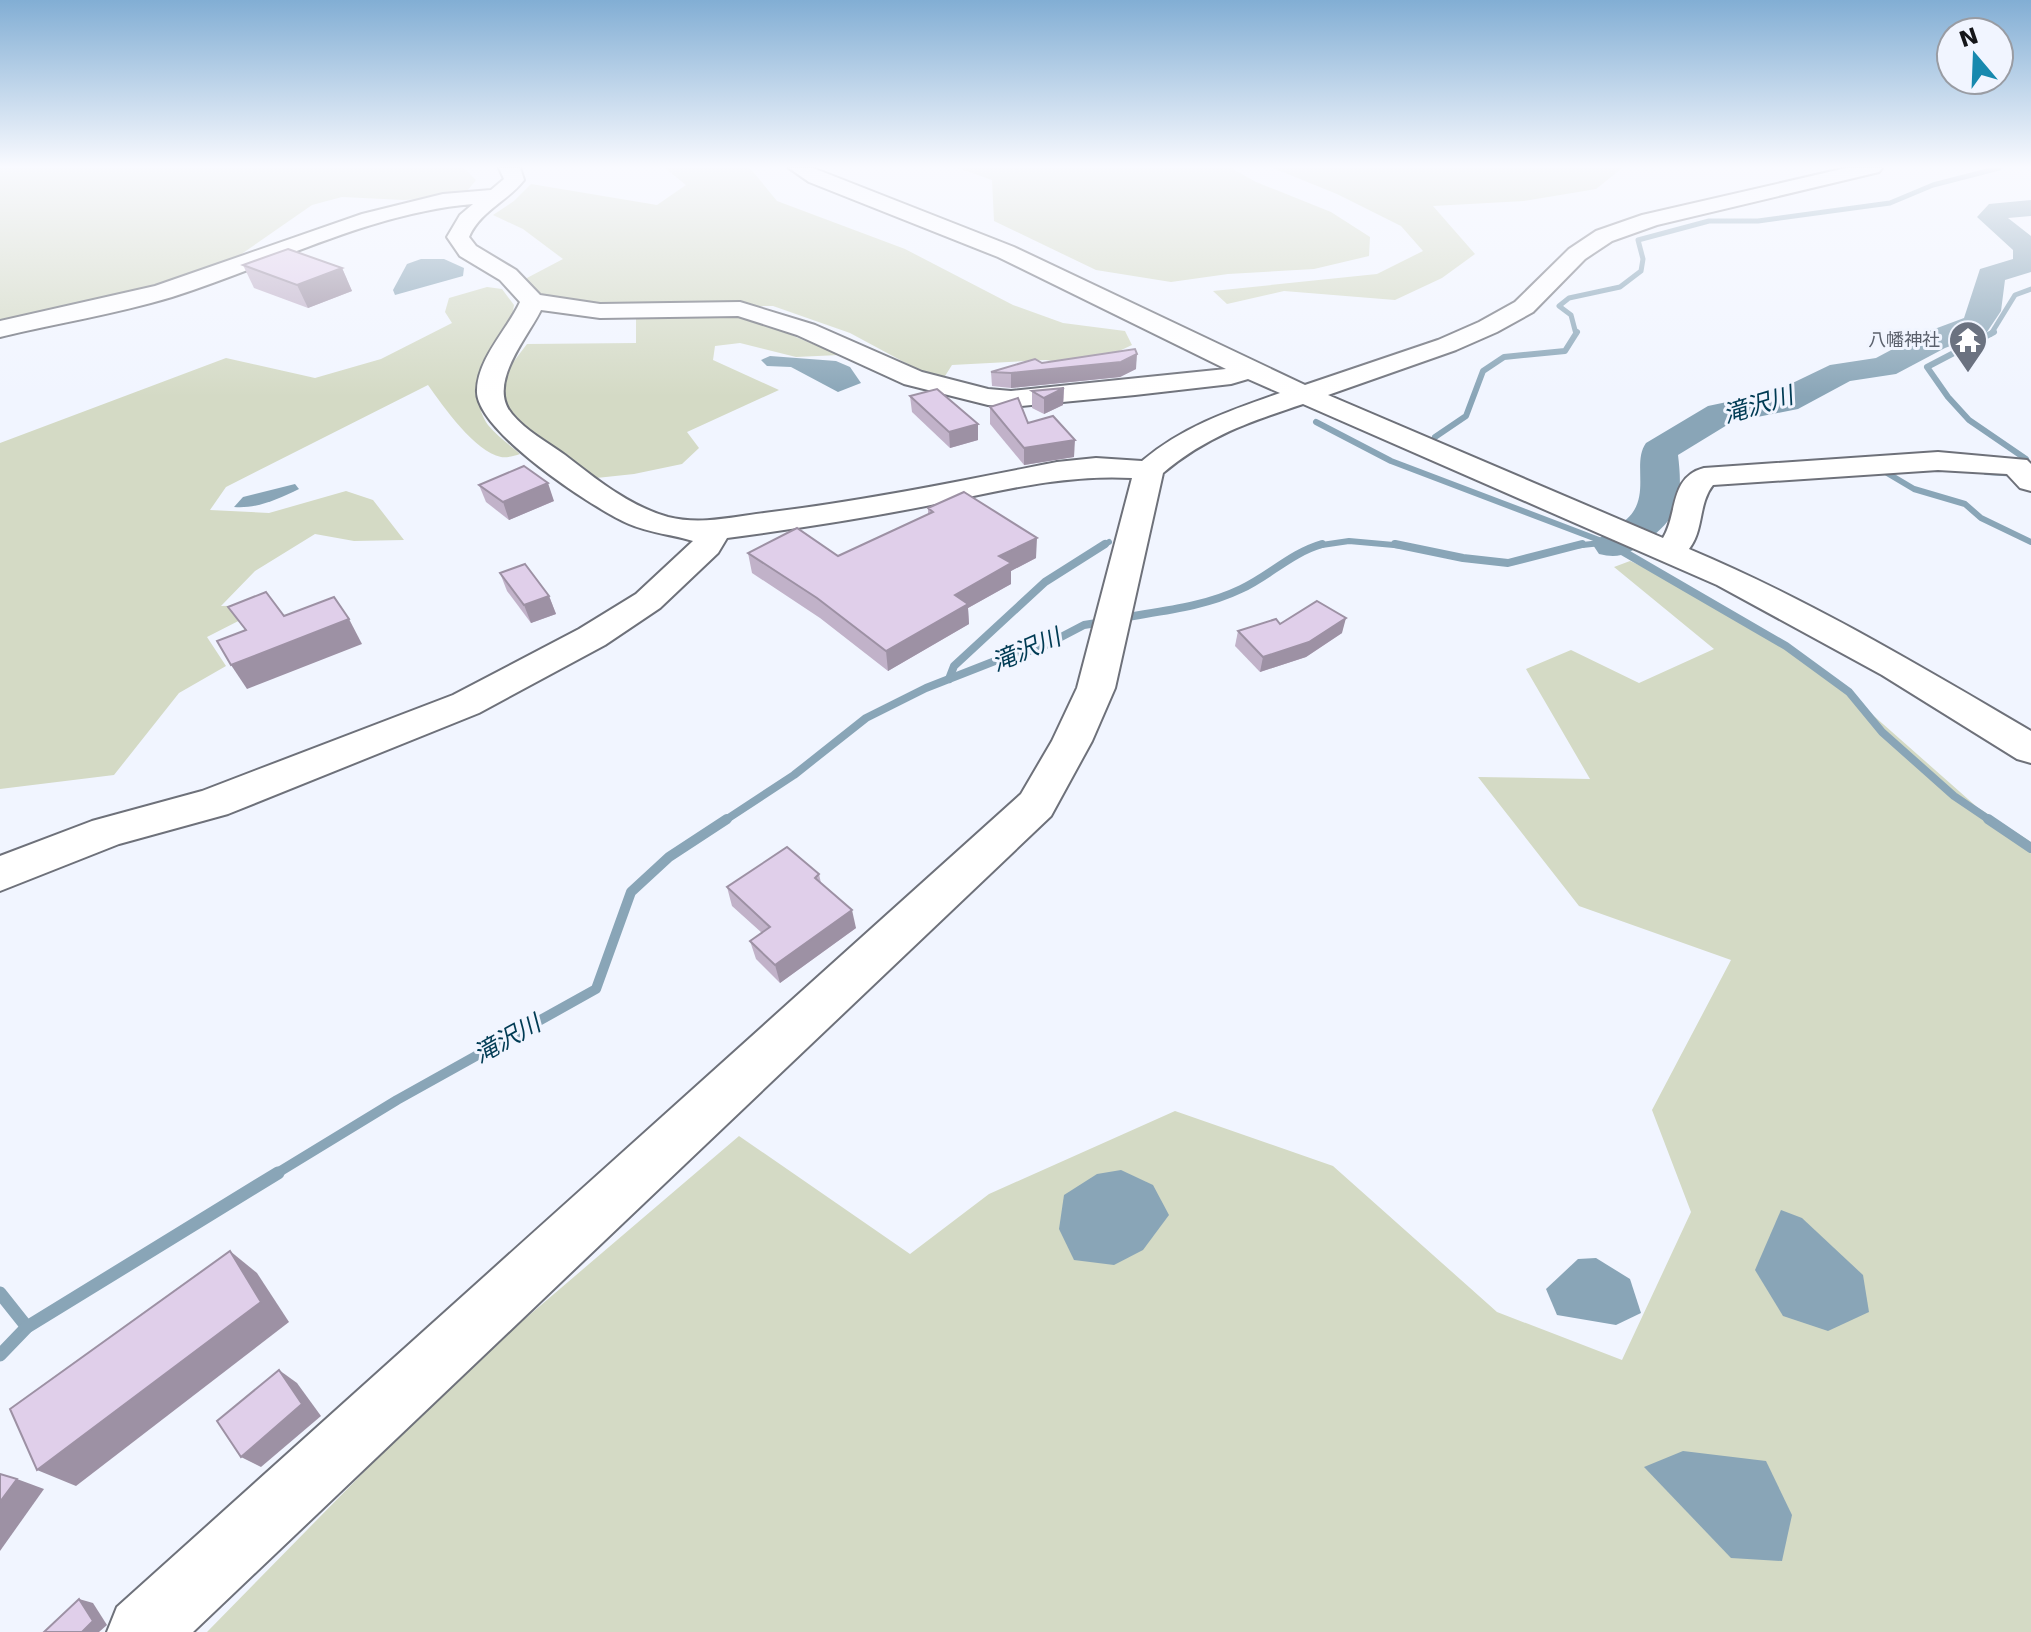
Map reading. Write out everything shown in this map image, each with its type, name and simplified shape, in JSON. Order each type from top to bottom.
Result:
[{"type":"street","points":[[0,329],[162,292],[295,244]]},
{"type":"street","points":[[463,244],[468,251],[508,275],[532,301],[600,311],[740,309],[796,326],[913,378],[988,397],[1011,399],[1135,387],[1231,376],[1250,370]]},
{"type":"street","points":[[986,244],[1250,370],[1448,459],[1670,551],[1743,585],[1895,667],[2031,749]]},
{"type":"street","points":[[142,1632],[1036,805],[1072,741],[1096,688],[1149,470],[1180,444],[1220,423],[1488,327],[1524,307],[1577,254],[1592,244]]},
{"type":"street","points":[[532,301],[524,324],[493,372],[489,396],[499,417],[623,510],[681,529],[805,517],[1057,471],[1096,467],[1149,470]]},
{"type":"street","points":[[1670,551],[1682,536],[1691,493],[1704,477],[1938,461],[2026,472]]},
{"type":"street","points":[[0,874],[107,832],[213,803],[466,704],[592,637],[648,601],[706,546],[716,528]]},
{"type":"green space","points":[[0,244],[256,244],[240,255],[149,287],[0,324]]},
{"type":"green space","points":[[543,244],[892,244],[1013,305],[1063,323],[1125,331],[1132,345],[1085,367],[1046,360],[952,365],[945,376],[928,375],[850,333],[773,306],[608,306],[548,297],[528,287],[525,279],[563,259]]},
{"type":"green space","points":[[1042,244],[1370,244],[1369,256],[1314,269],[1228,274],[1171,282],[1096,270]]},
{"type":"green space","points":[[1417,244],[1466,244],[1475,254],[1442,278],[1395,300],[1284,291],[1227,304],[1213,291],[1377,274],[1423,251]]},
{"type":"green space","points":[[487,287],[502,289],[514,305],[504,336],[483,381],[481,410],[488,425],[520,454],[501,457],[481,447],[460,427],[428,385],[226,487],[210,510],[269,513],[346,491],[373,500],[404,540],[354,541],[315,534],[255,571],[221,606],[270,605],[207,637],[226,666],[179,693],[114,775],[0,789],[0,443],[226,358],[315,378],[381,359],[452,323],[445,312],[449,298]]},
{"type":"green space","points":[[741,314],[839,355],[796,357],[740,343],[715,346],[713,360],[779,390],[687,432],[699,448],[682,464],[587,479],[535,436],[498,397],[508,369],[527,344],[636,343],[636,317]]},
{"type":"green space","points":[[1630,561],[1693,589],[1832,679],[1977,807],[2031,842],[2031,1632],[207,1632],[459,1375],[739,1136],[910,1254],[989,1194],[1175,1111],[1333,1166],[1497,1312],[1622,1360],[1691,1212],[1652,1110],[1731,960],[1579,906],[1478,777],[1590,779],[1526,669],[1571,650],[1639,683],[1714,649],[1614,567]]},
{"type":"water","points":[[421,259],[444,259],[464,268],[463,276],[395,295],[393,290],[407,264]]},
{"type":"water","points":[[770,356],[836,361],[850,367],[861,383],[838,392],[791,367],[767,366],[761,360]]},
{"type":"water","points":[[295,484],[299,489],[275,500],[234,507],[243,497]]},
{"type":"water","points":[[1121,1170],[1153,1185],[1169,1215],[1143,1250],[1114,1265],[1074,1260],[1059,1229],[1064,1195],[1097,1174]]},
{"type":"water","points":[[1781,1210],[1802,1218],[1863,1275],[1869,1312],[1828,1331],[1783,1316],[1755,1270]]},
{"type":"water","points":[[1596,1258],[1630,1279],[1641,1313],[1616,1325],[1557,1315],[1546,1289],[1578,1259]]},
{"type":"water","points":[[1683,1451],[1766,1461],[1792,1515],[1782,1561],[1731,1558],[1644,1467]]},
{"type":"building","points":[[288,249],[342,268],[297,285],[243,265]]},
{"type":"building","points":[[1135,349],[1137,354],[1121,362],[1011,373],[991,372],[1035,359],[1042,363]]},
{"type":"building","points":[[1064,388],[1044,398],[1032,391]]},
{"type":"building","points":[[937,389],[978,424],[949,432],[910,396]]},
{"type":"building","points":[[1018,398],[1028,423],[1053,416],[1075,440],[1024,448],[990,407]]},
{"type":"building","points":[[524,466],[548,483],[503,502],[479,485]]},
{"type":"building","points":[[964,492],[1037,538],[999,556],[1011,563],[955,595],[968,604],[886,651],[817,598],[748,553],[797,528],[838,556],[933,512],[928,508]]},
{"type":"building","points":[[525,564],[549,596],[524,605],[500,573]]},
{"type":"building","points":[[266,592],[284,616],[334,597],[349,619],[231,665],[217,641],[246,630],[228,607]]},
{"type":"building","points":[[1317,601],[1346,618],[1309,642],[1263,657],[1238,631],[1276,619],[1280,624]]},
{"type":"building","points":[[787,847],[819,874],[815,878],[852,910],[775,965],[750,941],[770,927],[727,887]]},
{"type":"building","points":[[230,1251],[261,1302],[37,1470],[10,1409]]},
{"type":"building","points":[[279,1370],[302,1404],[241,1457],[217,1421]]},
{"type":"building","points":[[0,1474],[17,1479],[0,1502]]},
{"type":"building","points":[[79,1599],[93,1621],[82,1632],[44,1632]]},
{"type":"waterway","points":[[1576,334],[1571,315],[1559,306],[1569,298],[1620,287],[1641,271],[1643,259],[1639,244]]},
{"type":"waterway","name":"滝沢川","points":[[1614,545],[1651,519],[1662,484],[1659,451],[1721,414],[1785,401],[1842,372],[1884,367],[1933,341],[1976,325],[1985,311],[1991,275],[2027,264],[2028,248],[2023,244]]},
{"type":"waterway","name":"滝沢川","points":[[2027,264],[2031,265]]},
{"type":"waterway","points":[[1991,333],[2015,295],[2031,289]]},
{"type":"waterway","points":[[1991,333],[1927,367],[1969,420],[2026,459],[2031,475]]},
{"type":"waterway","points":[[1435,437],[1466,416],[1483,371],[1504,357],[1565,351],[1576,334]]},
{"type":"waterway","points":[[1316,422],[1391,461],[1599,540]]},
{"type":"waterway","points":[[1887,470],[1882,470],[1914,489],[1965,504],[1981,518],[2031,542]]},
{"type":"waterway","points":[[1986,472],[2019,474]]},
{"type":"waterway","name":"滝沢川","points":[[1318,546],[1349,541],[1404,546]]},
{"type":"waterway","points":[[1102,546],[1109,542]]},
{"type":"waterway","points":[[949,679],[954,666],[1045,582],[1105,544]]},
{"type":"waterway","name":"滝沢川","points":[[1318,546],[1322,544]]},
{"type":"waterway","name":"滝沢川","points":[[1395,544],[1404,546]]},
{"type":"waterway","name":"滝沢川","points":[[1575,546],[1582,544]]},
{"type":"waterway","name":"滝沢川","points":[[1575,546],[1612,545]]},
{"type":"waterway","points":[[1612,545],[1786,646],[1849,692],[1882,732],[1954,796],[1991,821]]},
{"type":"waterway","name":"滝沢川","points":[[1121,618],[1182,608],[1227,595],[1318,546]]},
{"type":"waterway","name":"滝沢川","points":[[1404,546],[1508,563],[1575,546]]},
{"type":"waterway","name":"滝沢川","points":[[949,679],[1040,648],[1084,625],[1103,622]]},
{"type":"waterway","name":"滝沢川","points":[[724,821],[794,775],[866,718],[949,679]]},
{"type":"waterway","name":"滝沢川","points":[[274,1175],[397,1100],[596,989],[631,892],[669,857],[727,819]]},
{"type":"waterway","points":[[1988,819],[2031,848]]},
{"type":"waterway","name":"滝沢川","points":[[27,1327],[278,1173]]},
{"type":"waterway","points":[[0,1293],[27,1327]]},
{"type":"waterway","name":"滝沢川","points":[[0,1355],[27,1327]]},
{"type":"place","name":"八幡神社","points":[[1968,374]]}]
